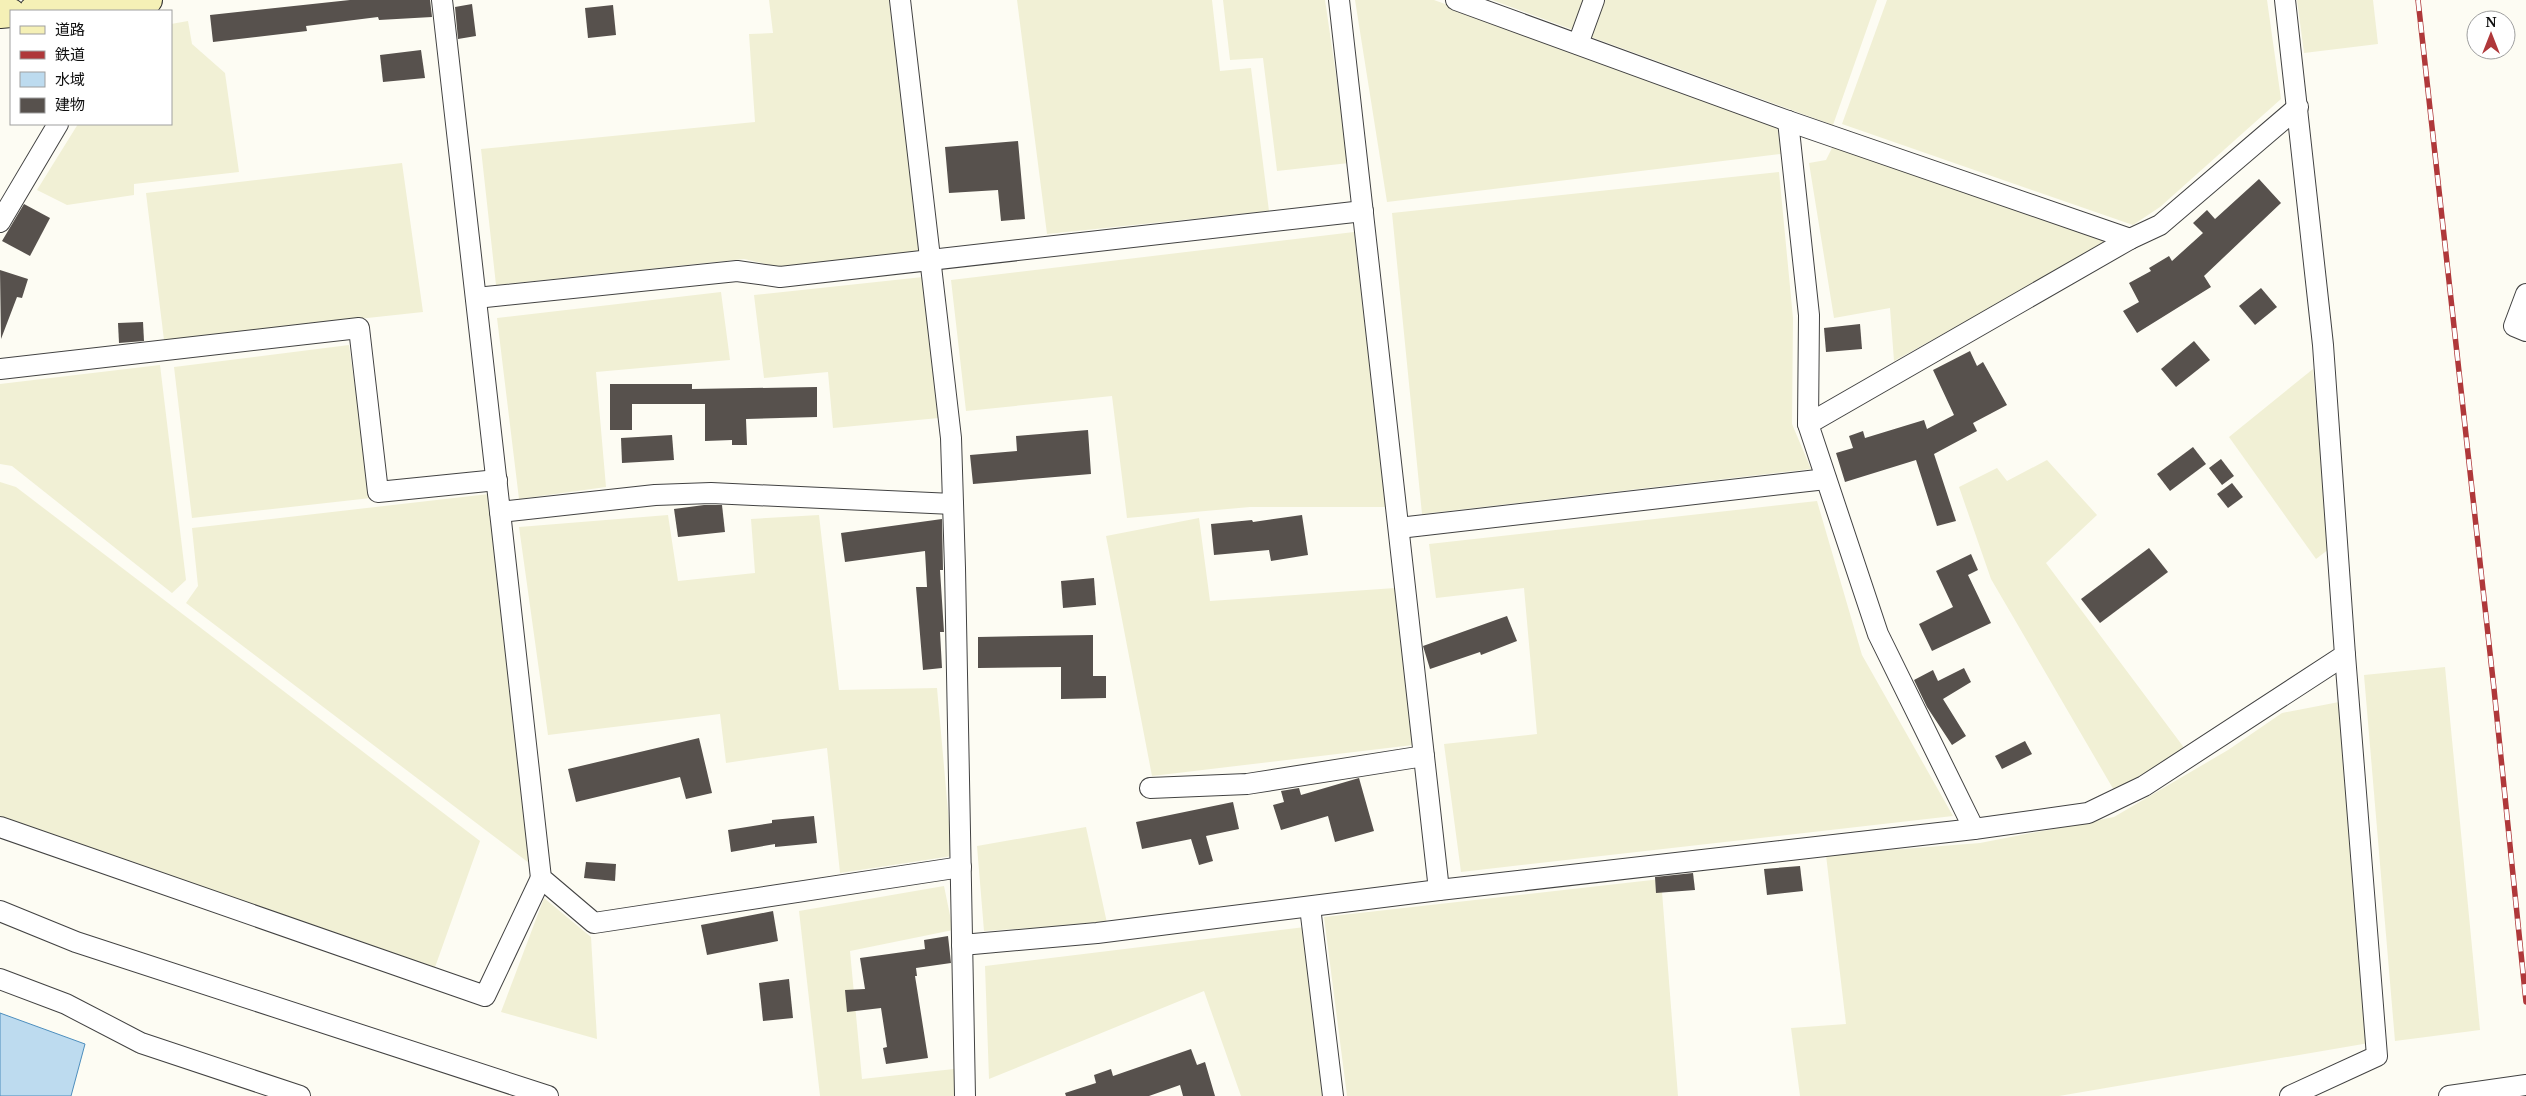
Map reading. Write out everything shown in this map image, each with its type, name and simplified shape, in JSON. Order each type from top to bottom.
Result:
[{"type":"street","points":[[0,827],[485,996],[541,878],[442,0]]},
{"type":"street","points":[[900,0],[951,438],[954,504],[965,1096]]},
{"type":"street","points":[[1339,0],[1439,890]]},
{"type":"street","points":[[1456,0],[1788,121],[2130,239]]},
{"type":"street","points":[[1578,44],[1594,0]]},
{"type":"street","points":[[2285,0],[2298,107],[2322,345],[2377,1056],[2290,1096]]},
{"type":"street","points":[[47,10],[134,4]]},
{"type":"street","points":[[1808,424],[2130,239],[2160,225],[2298,107]]},
{"type":"street","points":[[1788,121],[1809,315],[1808,424],[1878,634],[1974,829]]},
{"type":"street","points":[[0,222],[57,125]]},
{"type":"street","points":[[476,298],[737,271],[780,277],[1363,210]]},
{"type":"street","points":[[2526,294],[2514,326],[2526,331]]},
{"type":"street","points":[[0,369],[359,328],[378,492],[497,480]]},
{"type":"street","points":[[1399,528],[1826,479]]},
{"type":"street","points":[[500,512],[655,495],[711,492],[954,504]]},
{"type":"street","points":[[962,945],[1096,933],[1310,908],[1439,890],[1974,829],[2088,814],[2144,786],[2345,655]]},
{"type":"street","points":[[1150,788],[1247,784],[1424,756]]},
{"type":"street","points":[[541,878],[594,923],[961,867]]},
{"type":"street","points":[[1310,908],[1333,1096]]},
{"type":"street","points":[[0,911],[76,942],[548,1096]]},
{"type":"street","points":[[0,979],[66,1004],[141,1043],[300,1096]]},
{"type":"street","points":[[2450,1096],[2526,1085]]},
{"type":"green space","points":[[769,0],[889,0],[921,251],[783,268],[744,259],[496,285],[481,149],[755,122],[749,34],[773,33]]},
{"type":"green space","points":[[1017,0],[1212,0],[1220,71],[1251,68],[1269,211],[1047,234]]},
{"type":"green space","points":[[1223,0],[1325,0],[1349,163],[1277,171],[1263,58],[1230,60]]},
{"type":"green space","points":[[1355,0],[1434,0],[1777,124],[1781,154],[1387,202]]},
{"type":"green space","points":[[1492,0],[1587,0],[1576,31]]},
{"type":"green space","points":[[1605,0],[1877,0],[1833,125],[1591,37]]},
{"type":"green space","points":[[1887,0],[2267,0],[2281,99],[2160,207],[2133,225],[1842,124]]},
{"type":"green space","points":[[2297,0],[2373,0],[2378,44],[2304,53]]},
{"type":"green space","points":[[188,21],[192,44],[225,73],[239,172],[134,184],[134,195],[67,205],[37,190],[77,125],[172,125],[172,24]]},
{"type":"green space","points":[[1833,146],[2113,240],[1894,361],[1890,308],[1834,318],[1809,163],[1826,160]]},
{"type":"green space","points":[[402,163],[423,312],[164,340],[146,193]]},
{"type":"green space","points":[[1779,172],[1793,318],[1792,424],[1811,469],[1422,514],[1392,213]]},
{"type":"green space","points":[[1354,232],[1386,507],[1250,507],[1127,518],[1112,396],[966,411],[951,280]]},
{"type":"green space","points":[[923,277],[939,418],[833,428],[828,372],[764,378],[754,295]]},
{"type":"green space","points":[[721,292],[730,360],[596,372],[606,487],[519,499],[497,318]]},
{"type":"green space","points":[[349,345],[371,498],[192,518],[174,367]]},
{"type":"green space","points":[[160,365],[186,580],[172,593],[12,466],[0,464],[0,384]]},
{"type":"green space","points":[[2313,369],[2329,549],[2316,559],[2229,437]]},
{"type":"green space","points":[[2047,460],[2097,515],[2046,563],[2185,749],[2115,792],[1991,579],[1959,487],[1997,468],[2007,481]]},
{"type":"green space","points":[[0,482],[16,487],[480,841],[434,970],[0,818]]},
{"type":"green space","points":[[489,494],[529,863],[186,603],[198,586],[192,528]]},
{"type":"green space","points":[[1817,501],[1862,655],[1953,816],[1461,872],[1444,744],[1537,734],[1524,588],[1436,598],[1429,544]]},
{"type":"green space","points":[[668,515],[678,581],[755,573],[751,519],[819,515],[839,690],[937,688],[952,856],[840,873],[827,748],[726,763],[720,714],[548,735],[519,527]]},
{"type":"green space","points":[[1199,518],[1210,601],[1395,588],[1413,745],[1152,776],[1106,536]]},
{"type":"green space","points":[[2445,667],[2480,1030],[2395,1041],[2364,675]]},
{"type":"green space","points":[[2339,702],[2369,1043],[2059,1096],[1800,1096],[1791,1028],[1846,1024],[1826,855],[1980,843],[2114,817],[2228,750],[2282,713]]},
{"type":"green space","points":[[1086,827],[1107,923],[984,931],[977,846]]},
{"type":"green space","points":[[1661,879],[1678,1096],[1347,1096],[1324,917]]},
{"type":"green space","points":[[944,886],[953,930],[850,951],[862,1079],[954,1069],[957,1096],[820,1096],[799,911]]},
{"type":"green space","points":[[544,898],[591,937],[597,1039],[501,1012]]},
{"type":"green space","points":[[1305,927],[1325,1096],[1241,1096],[1204,991],[989,1079],[985,966]]},
{"type":"water","points":[[0,1013],[85,1044],[71,1096],[0,1096]]},
{"type":"building","points":[[350,0],[430,0],[432,17],[379,20],[378,17],[306,26],[307,31],[213,42],[210,15]]},
{"type":"building","points":[[472,4],[476,36],[458,39],[455,7]]},
{"type":"building","points":[[613,5],[616,35],[588,38],[585,8]]},
{"type":"building","points":[[421,50],[425,78],[383,82],[380,55]]},
{"type":"building","points":[[1018,141],[1025,219],[1001,221],[998,190],[949,193],[945,147]]},
{"type":"building","points":[[2259,179],[2281,203],[2204,276],[2211,287],[2137,333],[2123,311],[2139,302],[2129,283],[2151,271],[2149,268],[2169,256],[2172,261],[2203,233],[2193,223],[2207,210],[2215,219]]},
{"type":"building","points":[[24,204],[50,218],[30,256],[2,241]]},
{"type":"building","points":[[0,270],[28,279],[22,298],[17,297],[1,339]]},
{"type":"building","points":[[2261,288],[2277,307],[2255,325],[2239,306]]},
{"type":"building","points":[[143,322],[144,341],[119,343],[118,323]]},
{"type":"building","points":[[1860,324],[1862,349],[1826,352],[1824,328]]},
{"type":"building","points":[[2194,341],[2210,360],[2176,387],[2161,369]]},
{"type":"building","points":[[1970,351],[1977,366],[1983,362],[2007,405],[1973,423],[1977,431],[1934,454],[1956,521],[1937,526],[1916,460],[1845,482],[1836,453],[1853,448],[1849,436],[1863,431],[1865,438],[1924,420],[1927,429],[1954,415],[1933,370]]},
{"type":"building","points":[[610,384],[692,384],[692,389],[817,387],[817,417],[746,419],[747,445],[732,445],[732,440],[705,441],[705,404],[632,404],[632,430],[610,430]]},
{"type":"building","points":[[1088,430],[1091,474],[973,484],[970,455],[1017,451],[1016,436]]},
{"type":"building","points":[[672,435],[674,460],[622,463],[621,438]]},
{"type":"building","points":[[2193,447],[2206,464],[2170,491],[2157,474]]},
{"type":"building","points":[[2221,459],[2234,476],[2222,485],[2209,468]]},
{"type":"building","points":[[2232,483],[2243,497],[2228,508],[2217,494]]},
{"type":"building","points":[[722,505],[725,532],[678,537],[674,509]]},
{"type":"building","points":[[1302,515],[1308,555],[1271,561],[1269,550],[1214,555],[1211,524],[1252,520],[1253,522]]},
{"type":"building","points":[[942,519],[943,570],[940,570],[944,632],[940,632],[942,668],[923,670],[916,587],[927,587],[925,551],[845,562],[841,533]]},
{"type":"building","points":[[2149,548],[2168,572],[2100,623],[2081,599]]},
{"type":"building","points":[[1971,554],[1978,570],[1968,575],[1991,623],[1932,651],[1919,624],[1953,607],[1936,571]]},
{"type":"building","points":[[1094,578],[1096,605],[1063,608],[1061,581]]},
{"type":"building","points":[[1507,616],[1517,641],[1481,655],[1480,652],[1430,669],[1423,646]]},
{"type":"building","points":[[1093,635],[1093,676],[1106,676],[1106,698],[1061,699],[1061,667],[978,668],[978,637]]},
{"type":"building","points":[[1964,668],[1971,682],[1943,699],[1966,736],[1952,745],[1927,707],[1914,680],[1933,670],[1938,681]]},
{"type":"building","points":[[699,738],[712,793],[686,799],[680,777],[576,802],[568,769]]},
{"type":"building","points":[[2025,741],[2032,754],[2002,769],[1995,756]]},
{"type":"building","points":[[1359,778],[1374,831],[1335,842],[1328,816],[1281,830],[1273,805],[1284,802],[1281,791],[1299,788],[1301,795]]},
{"type":"building","points":[[1233,802],[1239,829],[1206,836],[1213,861],[1199,865],[1191,839],[1142,849],[1136,822]]},
{"type":"building","points":[[814,816],[817,843],[775,847],[775,844],[731,852],[728,830],[772,823],[772,820]]},
{"type":"building","points":[[586,862],[616,864],[615,881],[584,878]]},
{"type":"building","points":[[1800,866],[1803,891],[1767,895],[1764,869]]},
{"type":"building","points":[[1693,873],[1695,890],[1656,893],[1655,877]]},
{"type":"building","points":[[773,911],[778,941],[707,955],[701,925]]},
{"type":"building","points":[[948,936],[951,963],[916,968],[917,976],[915,976],[928,1058],[886,1064],[883,1048],[887,1047],[881,1008],[847,1012],[845,990],[865,989],[860,958],[925,949],[924,940]]},
{"type":"building","points":[[789,979],[793,1018],[763,1021],[759,983]]},
{"type":"building","points":[[1191,1049],[1197,1065],[1205,1062],[1215,1096],[1183,1096],[1180,1085],[1149,1096],[1066,1096],[1065,1093],[1096,1083],[1094,1075],[1111,1069],[1113,1076]]},
{"type":"railway","points":[[2418,0],[2494,689],[2526,1002]]}]
